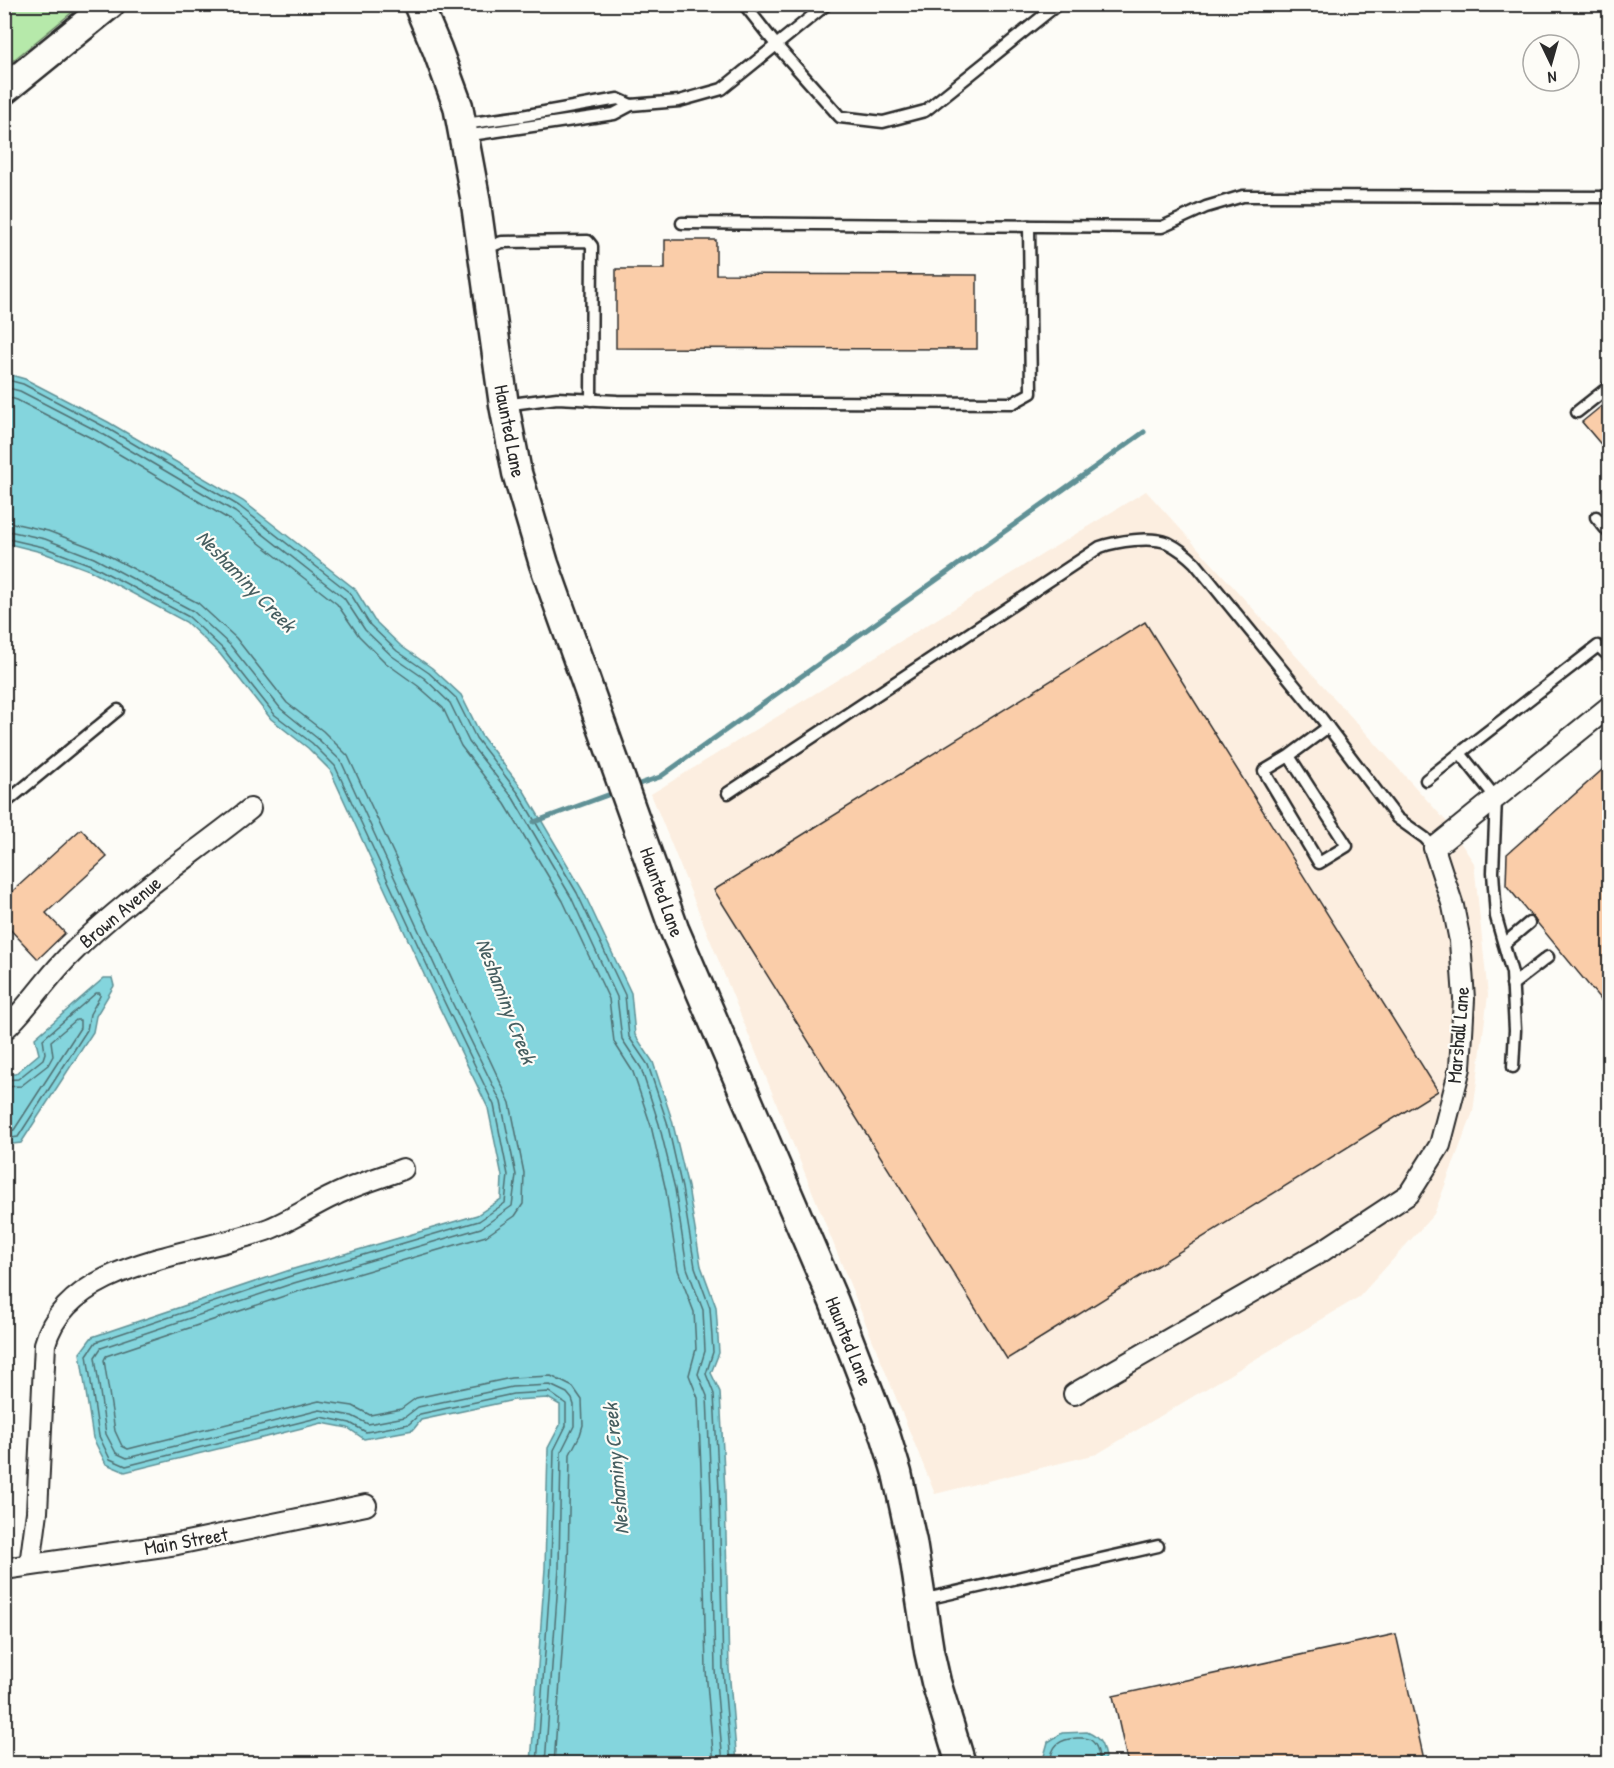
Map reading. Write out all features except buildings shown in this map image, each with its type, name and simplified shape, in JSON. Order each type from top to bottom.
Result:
[{"type":"street","points":[[4,90],[110,4]]},
{"type":"street","name":"Haunted Lane","points":[[418,4],[458,106],[482,249],[504,405],[518,473],[544,564],[674,929],[854,1350],[886,1437],[904,1507],[936,1682],[961,1764]]},
{"type":"street","points":[[1434,848],[1610,706]]},
{"type":"street","name":"Brown Avenue","points":[[4,1030],[71,954],[120,908],[250,810]]},
{"type":"street","name":"Marshall Lane","points":[[1074,1394],[1324,1250],[1409,1194],[1440,1145],[1460,1068],[1464,999],[1460,941],[1453,906],[1434,848]]},
{"type":"street","points":[[30,1565],[37,1512],[45,1344],[51,1327],[65,1308],[90,1287],[123,1271],[265,1230],[360,1184],[403,1169]]},
{"type":"street","name":"Main Street","points":[[4,1569],[177,1544],[366,1505]]},
{"type":"lane","points":[[744,4],[777,46],[840,117],[883,122],[925,111],[1058,4]]},
{"type":"lane","points":[[463,130],[522,116],[618,99],[631,105],[680,101],[722,89],[826,4]]},
{"type":"lane","points":[[682,223],[1162,227],[1206,207],[1243,196],[1610,197]]},
{"type":"lane","points":[[504,405],[557,398],[1013,403],[1030,393],[1029,226]]},
{"type":"lane","points":[[482,249],[502,242],[588,241],[592,246],[591,400]]},
{"type":"lane","points":[[1576,412],[1610,386]]},
{"type":"lane","points":[[1596,517],[1610,534]]},
{"type":"lane","points":[[728,793],[1100,547],[1114,542],[1144,540],[1164,542],[1180,549],[1195,563],[1328,727],[1397,818],[1425,838],[1434,848]]},
{"type":"lane","points":[[1426,780],[1598,646],[1610,657]]},
{"type":"lane","points":[[4,804],[118,710]]},
{"type":"lane","points":[[1289,756],[1347,846],[1319,863],[1264,771],[1289,756],[1328,727]]},
{"type":"lane","points":[[1460,753],[1496,798],[1493,872],[1496,917],[1512,973],[1515,1030],[1513,1066]]},
{"type":"lane","points":[[1504,944],[1529,923]]},
{"type":"lane","points":[[1512,985],[1548,957]]},
{"type":"lane","points":[[921,1600],[1158,1546]]},
{"type":"shaded area","points":[[1146,491],[1446,821],[1474,863],[1488,995],[1473,1112],[1434,1214],[1359,1297],[1097,1454],[935,1494],[651,794]]},
{"type":"green space","points":[[5,4],[81,4],[81,5],[5,67]]},
{"type":"water","name":"Neshaminy Creek","points":[[4,373],[25,379],[108,422],[243,501],[355,589],[374,620],[401,646],[432,668],[461,695],[481,735],[524,791],[583,891],[631,993],[635,1035],[653,1062],[672,1120],[688,1187],[701,1266],[716,1307],[719,1353],[711,1373],[720,1392],[729,1669],[737,1763],[531,1763],[545,1568],[548,1448],[560,1425],[560,1405],[548,1398],[514,1400],[421,1420],[413,1430],[364,1439],[348,1428],[322,1423],[125,1472],[106,1464],[93,1438],[80,1353],[92,1337],[290,1270],[477,1215],[501,1199],[502,1176],[488,1108],[330,770],[308,748],[271,719],[220,654],[186,622],[89,570],[41,552],[5,543]]},
{"type":"water","points":[[104,978],[112,978],[114,986],[96,1016],[93,1032],[21,1143],[5,1145],[5,1074],[15,1074],[39,1054],[35,1038]]},
{"type":"water","points":[[1087,1732],[1101,1744],[1106,1763],[1045,1763],[1044,1756],[1048,1742],[1062,1733]]},
{"type":"waterway","points":[[633,786],[660,777],[1144,432]]},
{"type":"waterway","points":[[534,822],[616,792]]}]
